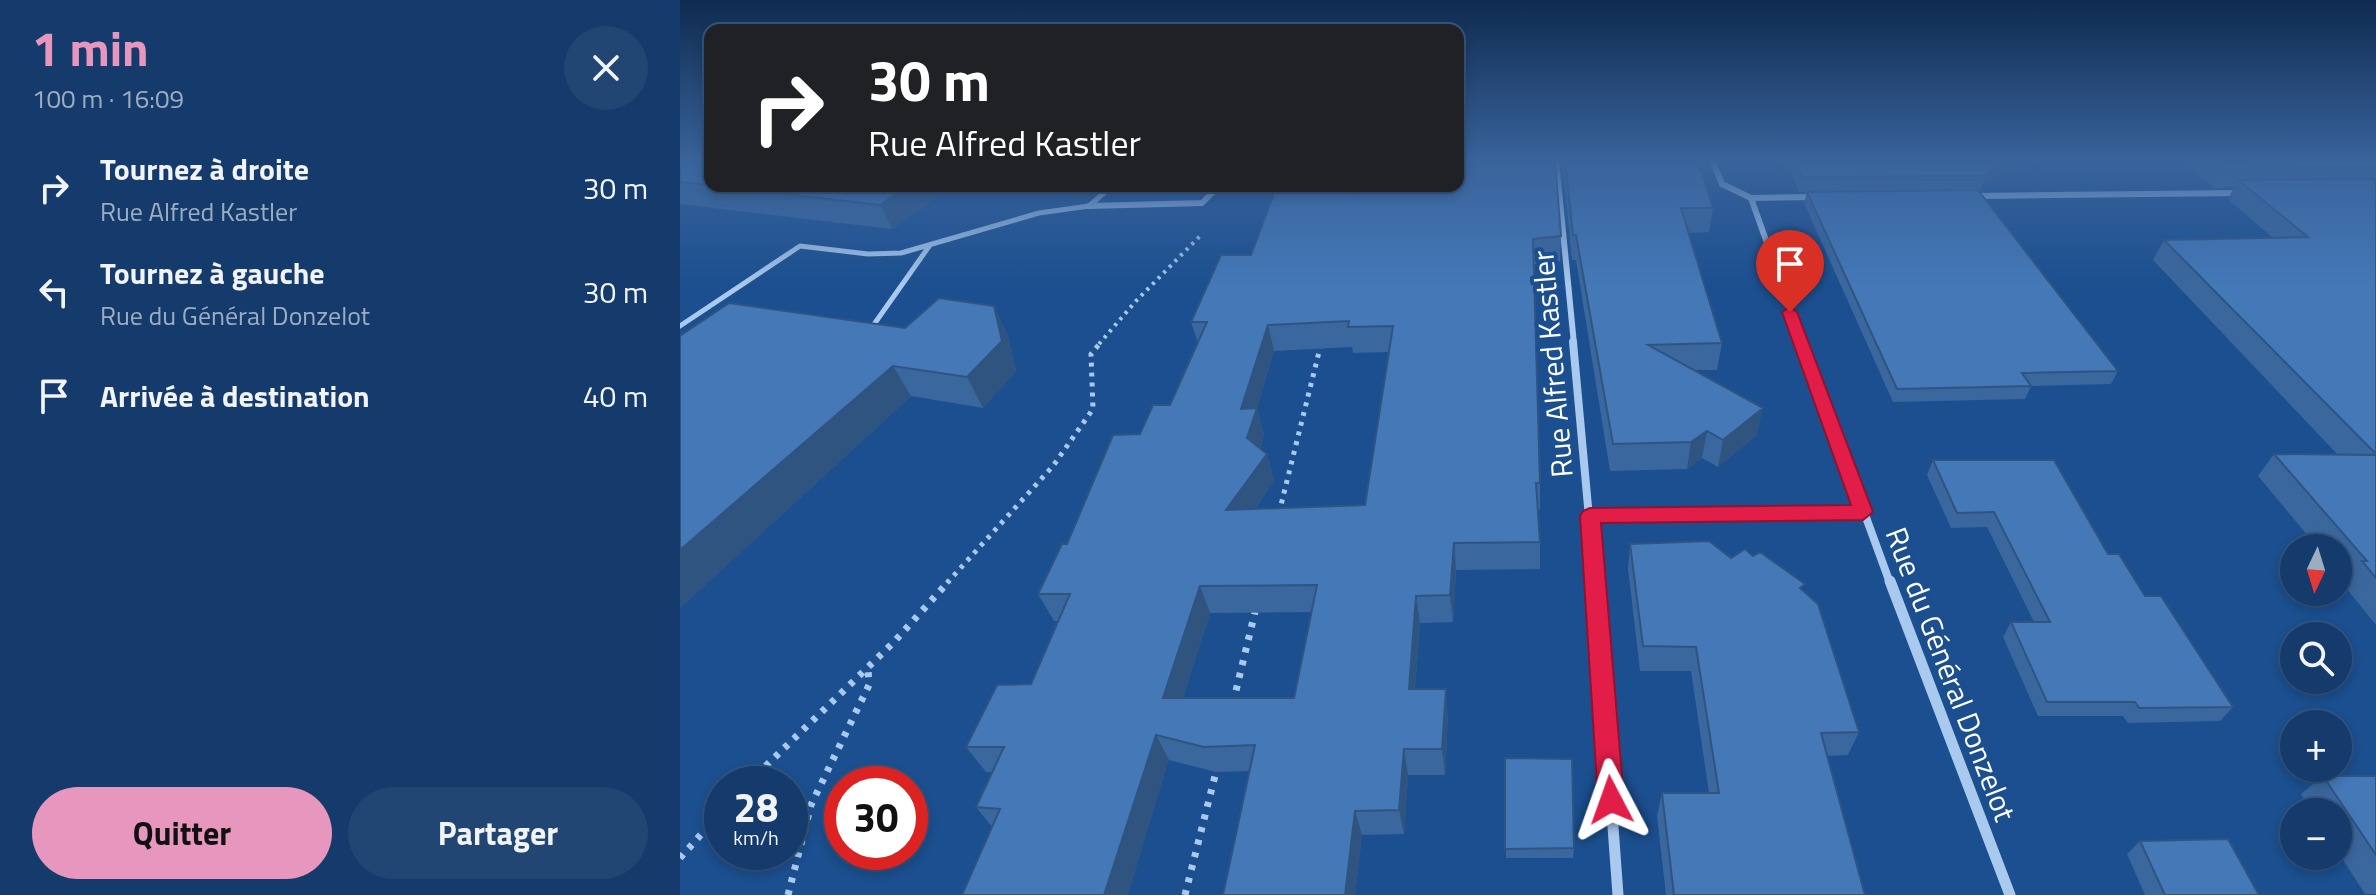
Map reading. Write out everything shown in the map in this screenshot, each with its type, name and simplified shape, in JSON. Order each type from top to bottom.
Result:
[{"type":"street","points":[[1089,206],[1203,202]]},
{"type":"street","name":"Rue Alfred Kastler","points":[[1560,202],[1590,516],[1618,895]]},
{"type":"street","name":"Rue du Général Donzelot","points":[[1752,202],[1863,512],[2010,895]]},
{"type":"street","name":"Rue Alfred Kastler","points":[[1590,516],[1863,512]]},
{"type":"lane","points":[[680,326],[800,246],[879,254],[901,253],[1039,213],[1089,206],[1094,202]]},
{"type":"lane","points":[[870,330],[930,245]]},
{"type":"path","points":[[765,766],[893,643],[1053,466],[1093,409],[1091,354],[1136,301],[1207,229]]},
{"type":"path","points":[[1279,515],[1324,331]]},
{"type":"path","points":[[1231,710],[1255,612]]},
{"type":"path","points":[[788,895],[811,805],[869,685],[867,667]]},
{"type":"path","points":[[1185,895],[1216,772]]},
{"type":"path","points":[[680,858],[704,831]]},
{"type":"building","points":[[852,202],[885,202],[880,205]]},
{"type":"building","points":[[1271,202],[1558,202],[1561,236],[1533,239],[1540,483],[1536,483],[1540,542],[1454,543],[1450,595],[1416,596],[1409,689],[1446,689],[1442,749],[1404,749],[1399,810],[1355,811],[1345,895],[1223,895],[1255,745],[1204,747],[1156,735],[1104,895],[962,895],[1000,809],[976,807],[1004,747],[966,747],[997,685],[1031,684],[1070,594],[1038,594],[1062,544],[1067,544],[1113,435],[1140,434],[1153,405],[1170,405],[1207,322],[1191,322],[1221,255],[1251,255]],"holes":[[[1349,321],[1348,327],[1393,326],[1365,505],[1226,510],[1267,454],[1247,438],[1257,408],[1241,409],[1268,325]],[[1317,585],[1294,698],[1163,698],[1200,586]]]},
{"type":"building","points":[[1569,202],[1711,202],[1713,208],[1681,208],[1722,343],[1648,345],[1763,408],[1723,440],[1707,431],[1691,442],[1613,444],[1576,235],[1573,235]]},
{"type":"building","points":[[1811,202],[1987,202],[2118,371],[2022,373],[2031,386],[1897,389]]},
{"type":"building","points":[[2265,202],[2376,202],[2376,454],[2164,240],[2308,237]]},
{"type":"building","points":[[939,298],[994,306],[1002,341],[967,377],[893,366],[680,550],[680,336],[729,303],[905,328]]},
{"type":"building","points":[[2274,454],[2376,455],[2376,578],[2352,544],[2352,534],[2344,534]]},
{"type":"building","points":[[1933,460],[2054,460],[2108,554],[2119,554],[2145,596],[2161,596],[2233,707],[2139,708],[2135,702],[2047,702],[2011,622],[2050,622],[1994,512],[1957,513]]},
{"type":"building","points":[[1709,541],[1731,558],[1745,549],[1753,556],[1760,552],[1805,584],[1800,588],[1818,604],[1859,732],[1821,733],[1865,895],[1674,895],[1662,793],[1719,793],[1696,647],[1643,646],[1630,544]]},
{"type":"building","points":[[1505,758],[1572,759],[1574,848],[1505,849]]},
{"type":"building","points":[[2352,776],[2376,776],[2376,855],[2352,819],[2352,798],[2338,798],[2327,782],[2352,782]]},
{"type":"building","points":[[2228,839],[2259,895],[2165,895],[2140,841]]},
{"type":"route","points":[[1611,800],[1590,516],[1863,512],[1790,312]]}]
